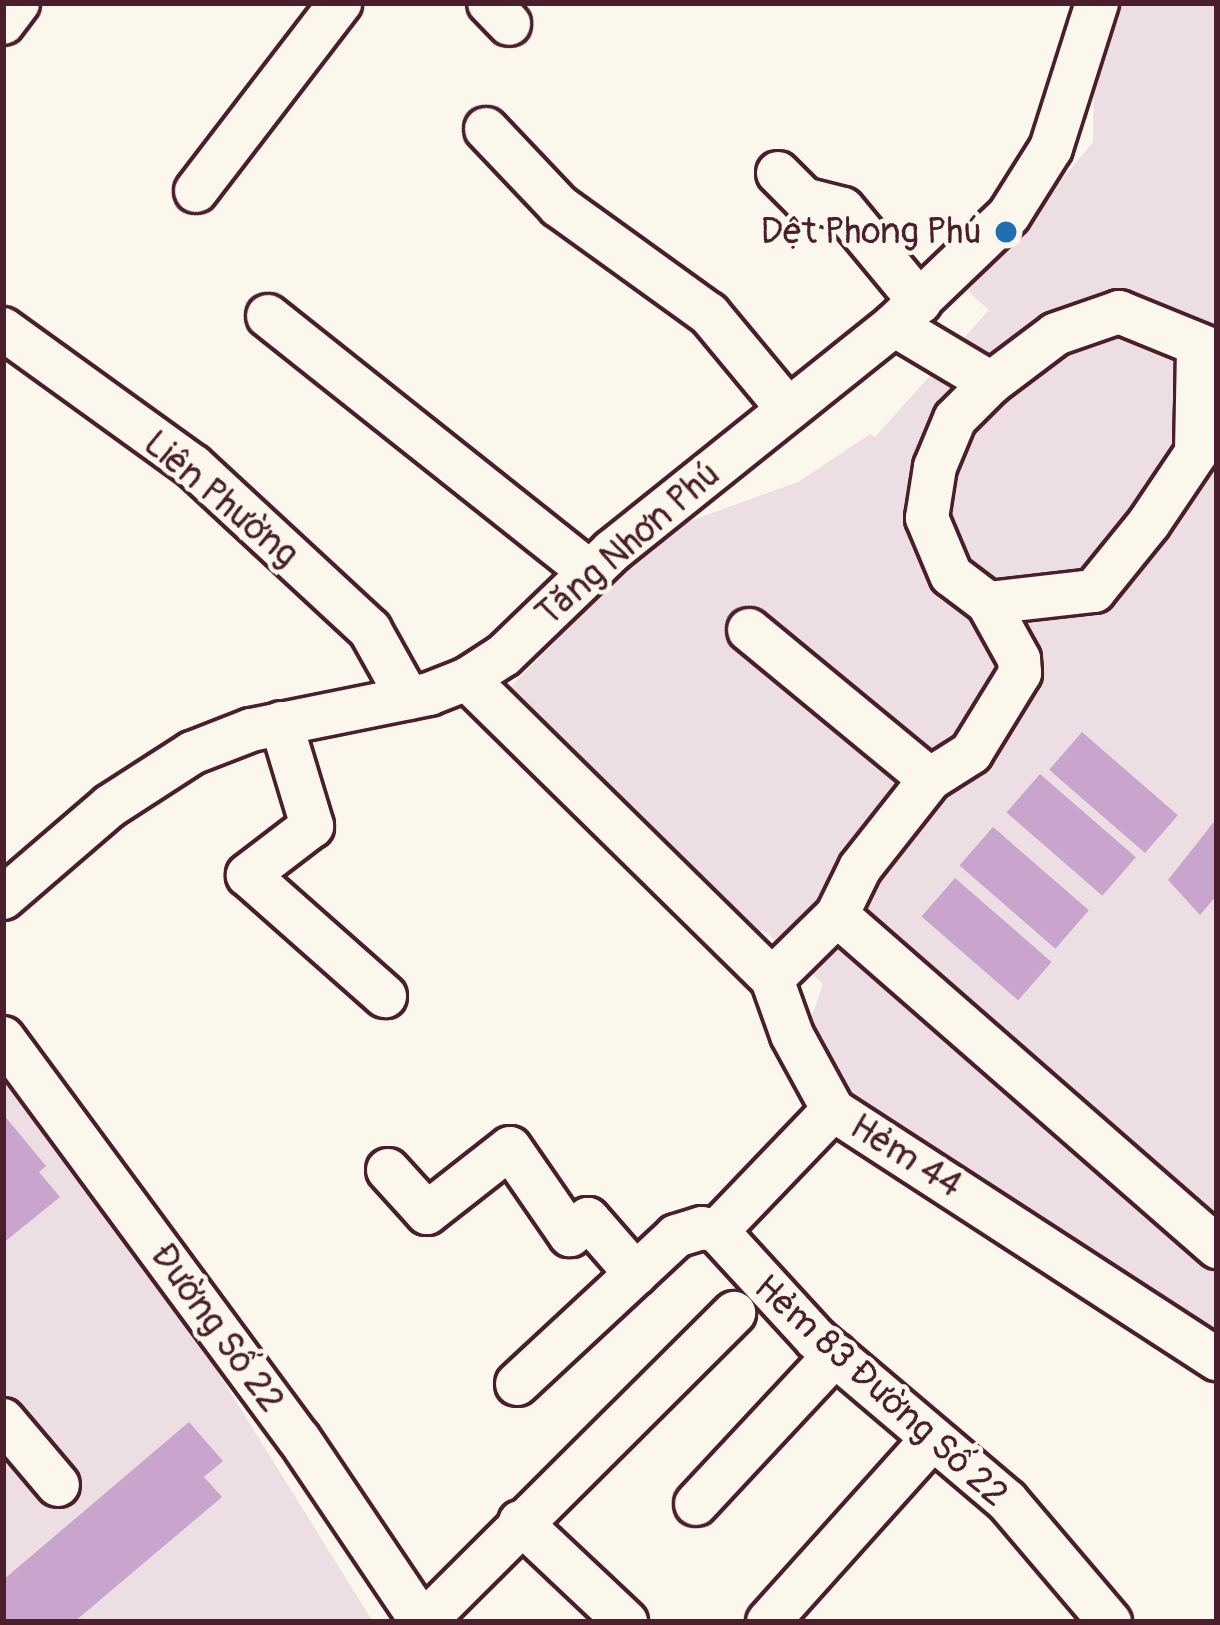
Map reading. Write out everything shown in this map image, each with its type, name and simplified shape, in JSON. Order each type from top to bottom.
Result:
[{"type":"street","points":[[3,23],[18,3]]},
{"type":"street","points":[[196,191],[340,3]]},
{"type":"street","name":"Tăng Nhơn Phú","points":[[3,898],[110,806],[164,769],[221,740],[408,698],[467,679],[504,655],[590,572],[907,314],[1009,215],[1041,170],[1097,3]]},
{"type":"street","points":[[486,129],[560,206],[710,314],[788,409]]},
{"type":"street","points":[[778,173],[803,199],[843,209],[907,314],[991,383]]},
{"type":"street","points":[[772,979],[837,915],[860,868],[930,779],[971,753],[1020,673],[1019,659],[988,603],[951,575],[927,518],[935,467],[955,419],[991,383],[1056,334],[1120,312],[1208,350],[1196,453],[1149,524],[1094,591],[988,603]]},
{"type":"street","points":[[268,316],[590,572]]},
{"type":"street","name":"Liên Phường","points":[[3,329],[193,466],[370,630],[408,698]]},
{"type":"street","points":[[748,630],[930,779]]},
{"type":"street","name":"Hẻm 44","points":[[467,679],[772,979],[792,1035],[833,1110],[1217,1359]]},
{"type":"street","points":[[281,723],[312,826],[248,875],[385,996]]},
{"type":"street","points":[[837,915],[1217,1247]]},
{"type":"street","name":"Đường Số 22","points":[[3,1039],[299,1439],[365,1544],[423,1621]]},
{"type":"street","points":[[517,1384],[676,1236],[702,1228],[717,1231],[833,1110]]},
{"type":"street","points":[[388,1170],[427,1213],[510,1148],[570,1235],[588,1219],[636,1274]]},
{"type":"street","name":"Hẻm 83 Đường Số 22","points":[[717,1231],[744,1266],[835,1354],[1006,1502],[1110,1622]]},
{"type":"street","points":[[423,1621],[734,1312]]},
{"type":"street","points":[[696,1504],[835,1354]]},
{"type":"street","points":[[3,1420],[58,1485]]},
{"type":"street","points":[[768,1622],[932,1439]]},
{"type":"street","points":[[520,1522],[626,1622]]},
{"type":"shaded area","points":[[1118,3],[1217,3],[1217,1353],[847,1110],[805,1036],[823,984],[766,932],[742,928],[502,696],[624,571],[682,524],[798,482],[870,434],[875,437],[989,310],[968,291],[1093,142],[1094,75]]},
{"type":"shaded area","points":[[3,1063],[196,1337],[373,1622],[3,1622]]},
{"type":"building","points":[[1082,732],[1178,815],[1145,853],[1049,770]]},
{"type":"building","points":[[1040,774],[1136,857],[1102,896],[1007,812]]},
{"type":"building","points":[[1217,818],[1217,895],[1200,915],[1168,880]]},
{"type":"building","points":[[993,827],[1089,910],[1055,949],[960,865]]},
{"type":"building","points":[[955,878],[1052,962],[1018,1000],[922,916]]},
{"type":"building","points":[[3,1114],[46,1166],[39,1172],[60,1197],[3,1243]]},
{"type":"building","points":[[189,1422],[223,1461],[204,1477],[222,1497],[74,1622],[3,1622],[3,1580]]},
{"type":"place","name":"Dệt Phong Phú","points":[[1006,232]]}]
